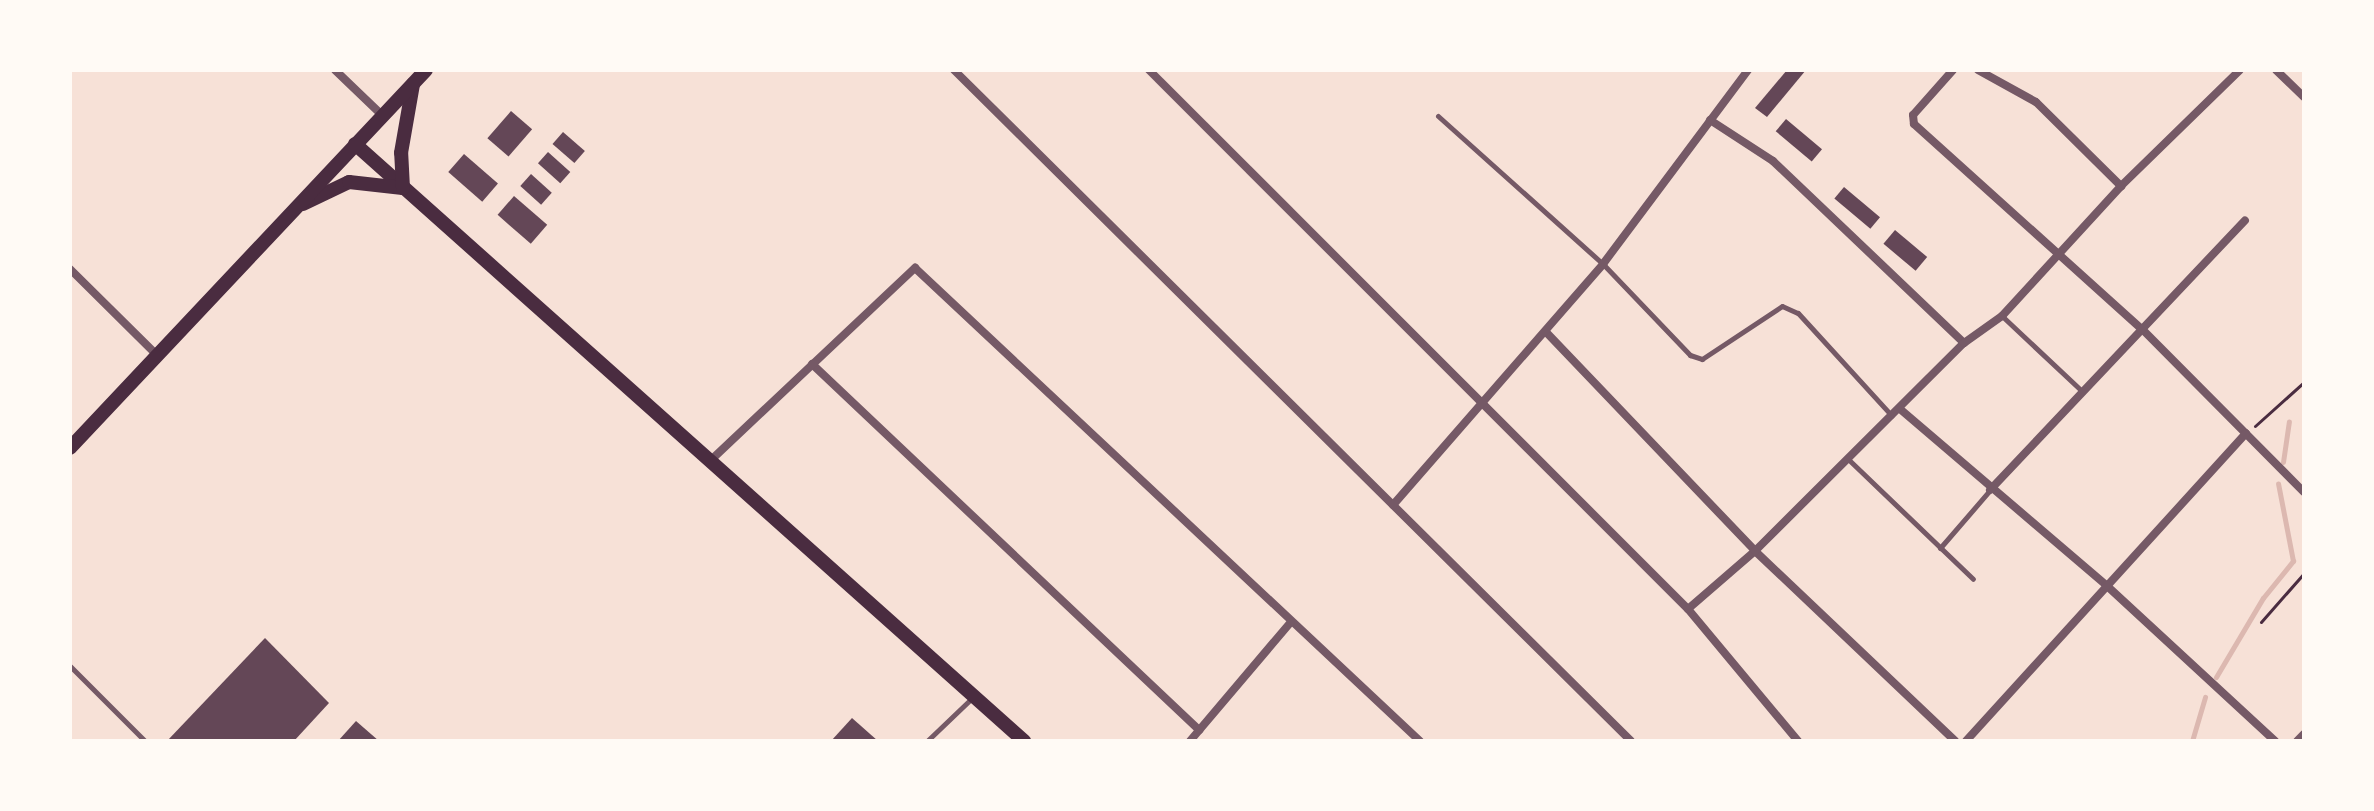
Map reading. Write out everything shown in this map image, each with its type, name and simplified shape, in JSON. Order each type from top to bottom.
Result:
[{"type":"main road","points":[[70,448],[426,70]]},
{"type":"main road","points":[[403,188],[401,153],[413,84]]},
{"type":"main road","points":[[355,144],[1024,741]]},
{"type":"main road","points":[[296,207],[349,182],[403,188]]},
{"type":"street","points":[[335,70],[382,115]]},
{"type":"street","points":[[954,70],[1631,741]]},
{"type":"street","points":[[1149,70],[1688,609],[1798,741]]},
{"type":"street","points":[[1393,505],[1603,264],[1748,70]]},
{"type":"street","points":[[1953,70],[1913,115],[1914,124],[2060,252],[2142,329],[2304,492]]},
{"type":"street","points":[[1978,70],[2036,102],[2121,186]]},
{"type":"street","points":[[1688,609],[1755,551],[1964,343],[2002,316],[2121,186],[2240,70]]},
{"type":"street","points":[[2276,70],[2304,97]]},
{"type":"street","points":[[1710,120],[1773,161],[1964,343]]},
{"type":"street","points":[[1990,490],[2245,220]]},
{"type":"street","points":[[710,461],[915,268],[1290,623],[1420,741]]},
{"type":"street","points":[[70,269],[157,355]]},
{"type":"street","points":[[1546,332],[1755,551],[1955,741]]},
{"type":"street","points":[[812,364],[1199,730]]},
{"type":"street","points":[[1900,409],[1990,490],[2106,585],[2275,741]]},
{"type":"street","points":[[1966,741],[2246,433]]},
{"type":"street","points":[[1190,741],[1290,623]]},
{"type":"street","points":[[2297,741],[2304,734]]},
{"type":"lane","points":[[1438,116],[1603,264],[1690,355],[1702,359],[1776,309],[1798,313],[1892,416]]},
{"type":"lane","points":[[2002,316],[2083,392]]},
{"type":"lane","points":[[1847,458],[1973,579]]},
{"type":"lane","points":[[1940,548],[1990,490]]},
{"type":"lane","points":[[70,666],[145,741]]},
{"type":"lane","points":[[927,741],[974,697]]},
{"type":"path","points":[[2246,433],[2304,382]]},
{"type":"path","points":[[2261,622],[2304,573]]},
{"type":"building","points":[[1787,70],[1806,70],[1767,117],[1755,108]]},
{"type":"building","points":[[511,111],[532,129],[509,157],[487,138]]},
{"type":"building","points":[[1786,119],[1822,149],[1812,161],[1776,131]]},
{"type":"building","points":[[563,132],[585,151],[574,163],[553,144]]},
{"type":"building","points":[[548,152],[570,172],[560,183],[538,163]]},
{"type":"building","points":[[464,154],[498,184],[482,202],[448,172]]},
{"type":"building","points":[[531,174],[552,193],[541,205],[520,186]]},
{"type":"building","points":[[1844,187],[1880,217],[1870,229],[1834,198]]},
{"type":"building","points":[[514,196],[547,225],[531,244],[498,215]]},
{"type":"building","points":[[1895,230],[1927,257],[1916,271],[1883,244]]},
{"type":"building","points":[[265,638],[329,703],[294,741],[167,741]]},
{"type":"building","points":[[852,718],[878,741],[831,741]]},
{"type":"building","points":[[356,721],[379,741],[338,741]]},
{"type":"waterway","points":[[2283,462],[2289,421]]},
{"type":"waterway","points":[[2216,677],[2263,598],[2293,561],[2278,483]]},
{"type":"waterway","points":[[2192,741],[2205,697]]}]
